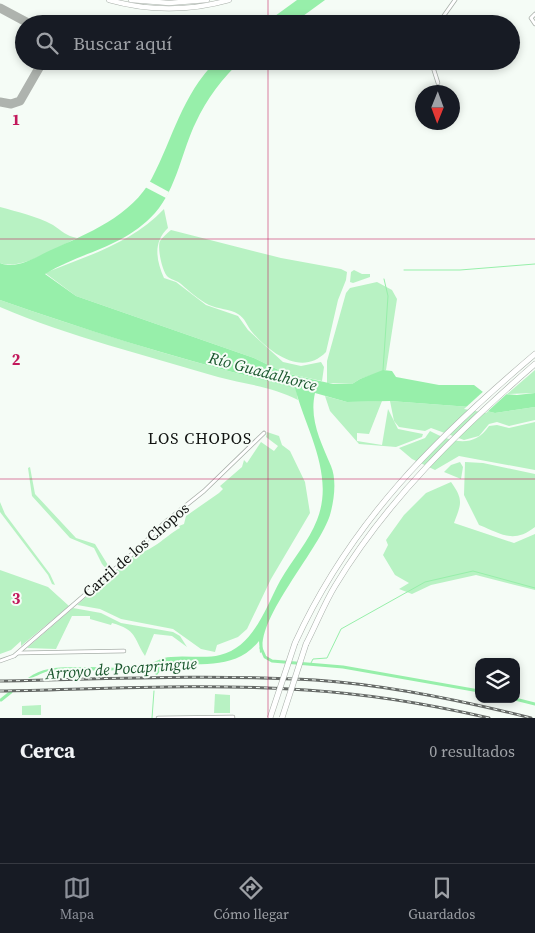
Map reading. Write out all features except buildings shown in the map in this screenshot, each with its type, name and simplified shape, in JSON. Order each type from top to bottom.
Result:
[{"type":"highway","points":[[270,718],[295,643],[312,606],[336,564],[366,522],[404,478],[489,392],[535,354]]},
{"type":"highway","points":[[282,718],[306,644],[334,587],[375,527],[413,480],[461,430],[535,364]]},
{"type":"main road","points":[[109,0],[138,6],[170,8],[201,6],[229,0]]},
{"type":"main road","points":[[131,0],[155,3],[207,0]]},
{"type":"main road","points":[[155,3],[173,0]]},
{"type":"street","points":[[444,15],[455,0]]},
{"type":"street","points":[[535,14],[531,18],[535,24]]},
{"type":"street","points":[[434,70],[438,83]]},
{"type":"street","name":"Carril de los Chopos","points":[[2,661],[18,653],[138,549],[164,523],[204,491],[264,433]]},
{"type":"street","points":[[18,653],[124,651]]},
{"type":"street","points":[[158,718],[233,717]]},
{"type":"shaded area","points":[[0,207],[40,219],[67,235],[77,238],[28,261],[8,265],[0,263]]},
{"type":"shaded area","points":[[164,209],[168,228],[160,239],[157,252],[164,278],[176,282],[206,305],[238,316],[248,330],[283,362],[301,366],[321,362],[324,367],[322,381],[285,373],[254,358],[76,296],[45,273],[123,240],[138,231]]},
{"type":"shaded area","points":[[171,230],[281,258],[341,269],[347,272],[338,300],[326,352],[317,359],[307,362],[287,359],[268,348],[259,340],[238,314],[209,305],[180,283],[168,277],[162,265],[159,244]]},
{"type":"shaded area","points":[[354,270],[362,274],[370,274],[370,277],[353,283],[350,282],[351,272]]},
{"type":"shaded area","points":[[377,282],[392,290],[397,299],[386,370],[360,379],[352,384],[327,383],[327,361],[346,293],[350,288]]},
{"type":"shaded area","points":[[0,300],[146,348],[296,388],[298,400],[269,389],[218,377],[53,328],[0,307]]},
{"type":"shaded area","points":[[535,370],[535,393],[507,394]]},
{"type":"shaded area","points":[[325,396],[347,402],[382,401],[369,434],[357,433],[357,441],[382,445],[388,409],[398,429],[423,434],[422,437],[396,447],[359,444],[330,411]]},
{"type":"shaded area","points":[[390,401],[470,407],[495,413],[535,407],[535,420],[509,426],[497,422],[489,424],[479,436],[464,440],[431,428],[425,431],[399,427],[394,421]]},
{"type":"shaded area","points":[[535,422],[535,470],[459,456],[435,470],[412,459],[399,448],[425,438],[430,431],[446,438],[469,441],[483,433],[489,426],[497,425],[509,428]]},
{"type":"shaded area","points":[[267,432],[279,436],[282,445],[290,451],[305,482],[310,513],[271,579],[247,629],[238,637],[217,645],[215,652],[201,649],[173,629],[121,619],[100,609],[77,605],[136,552],[153,547],[180,528],[179,526],[184,524],[186,516],[223,489],[220,486],[242,467],[244,460],[247,463],[261,442],[274,451],[278,446],[266,437]]},
{"type":"shaded area","points":[[460,462],[463,467],[461,479],[444,472],[451,465]]},
{"type":"shaded area","points":[[465,462],[483,463],[535,474],[535,527],[520,535],[507,536],[479,525],[464,495]]},
{"type":"shaded area","points":[[30,467],[35,494],[76,538],[95,544],[111,570],[109,572],[102,564],[94,548],[70,538],[32,496],[28,468]]},
{"type":"shaded area","points":[[451,482],[460,498],[454,523],[514,543],[535,534],[535,590],[476,575],[431,585],[412,594],[399,589],[409,583],[395,575],[383,555],[388,545],[386,540],[404,515],[426,493]]},
{"type":"shaded area","points":[[0,502],[5,514],[50,574],[55,585],[52,584],[48,575],[0,512]]},
{"type":"shaded area","points":[[0,570],[48,587],[69,606],[21,646],[21,641],[11,650],[0,654]]},
{"type":"shaded area","points":[[73,608],[101,613],[121,623],[173,632],[180,636],[187,647],[172,636],[154,634],[145,656],[133,635],[126,628],[90,619],[90,616],[72,616],[56,649],[27,648]]},
{"type":"shaded area","points":[[215,694],[230,695],[230,713],[214,713]]},
{"type":"shaded area","points":[[41,705],[41,715],[22,715],[22,706]]},
{"type":"water","points":[[297,0],[325,0],[304,15],[276,15]]},
{"type":"water","name":"Río Guadalhorce","points":[[208,70],[231,70],[210,97],[200,114],[191,133],[174,181],[163,203],[143,225],[130,234],[45,274],[76,296],[254,358],[285,373],[333,384],[352,384],[383,370],[392,371],[396,377],[439,385],[474,385],[483,392],[517,395],[535,393],[535,407],[495,413],[470,407],[390,401],[347,402],[315,393],[314,412],[317,431],[334,478],[333,503],[324,529],[269,620],[264,637],[263,651],[260,653],[259,641],[249,651],[227,661],[164,666],[157,675],[155,674],[159,664],[144,670],[48,671],[28,678],[42,671],[65,667],[140,667],[167,657],[214,656],[231,651],[250,635],[264,614],[280,581],[310,535],[322,503],[323,486],[321,470],[312,436],[295,388],[146,348],[0,300],[0,263],[13,265],[32,259],[94,230],[133,203],[152,178],[186,102]]},
{"type":"pier","points":[[147,180],[169,192],[166,198],[143,186]]},
{"type":"pier","points":[[486,389],[510,391],[486,413],[464,409]]},
{"type":"waterway","points":[[404,270],[460,270],[535,264]]},
{"type":"waterway","points":[[383,370],[388,296],[384,279]]},
{"type":"waterway","points":[[311,663],[313,659],[327,658],[341,629],[425,582],[473,571],[535,588]]},
{"type":"waterway","points":[[261,648],[265,657],[272,661],[343,667],[475,690]]},
{"type":"waterway","points":[[152,718],[154,691]]},
{"type":"waterway","name":"Arroyo de Pocapringue","points":[[1,700],[11,692]]},
{"type":"waterway","points":[[520,700],[535,704]]},
{"type":"taxiway","points":[[0,8],[15,16]]},
{"type":"taxiway","points":[[0,102],[11,104],[20,101],[38,70]]},
{"type":"railway","points":[[0,681],[197,677],[315,680],[424,694],[531,718]]},
{"type":"railway","points":[[0,691],[192,687],[306,690],[398,700],[489,718]]},
{"type":"district","name":"LOS CHOPOS","points":[[200,438]]}]
